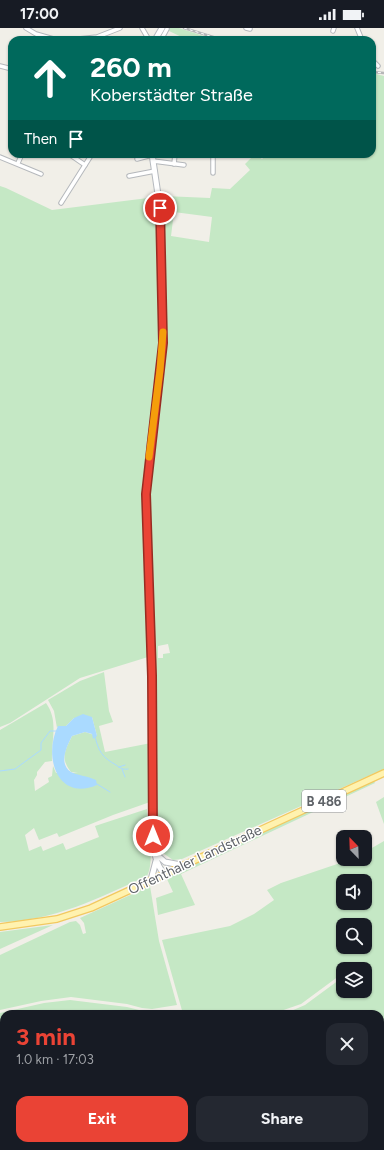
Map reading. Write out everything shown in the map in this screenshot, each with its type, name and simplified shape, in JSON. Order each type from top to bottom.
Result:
[{"type":"main road","name":"Offenthaler Landstraße","points":[[0,927],[32,923],[83,911],[384,773]]},
{"type":"street","points":[[26,28],[47,36]]},
{"type":"street","points":[[100,36],[120,28]]},
{"type":"street","points":[[0,157],[18,163],[41,174]]},
{"type":"street","points":[[18,163],[20,158]]},
{"type":"street","points":[[75,158],[86,165]]},
{"type":"street","points":[[61,203],[90,158]]},
{"type":"street","points":[[137,159],[144,158]]},
{"type":"street","points":[[151,880],[156,854],[153,836],[152,676],[146,494],[150,444],[162,359],[163,322],[160,208],[152,158]]},
{"type":"street","points":[[155,158],[174,164],[184,165]]},
{"type":"street","points":[[174,164],[175,158]]},
{"type":"street","points":[[213,173],[214,158]]},
{"type":"street","points":[[129,176],[155,171]]},
{"type":"street","points":[[156,854],[165,862],[182,865]]},
{"type":"street","points":[[156,854],[163,864],[164,873]]},
{"type":"green space","points":[[170,28],[179,28],[204,36],[180,36],[169,31]]},
{"type":"green space","points":[[376,74],[384,76],[384,769],[182,859],[173,860],[163,853],[158,830],[155,659],[148,657],[80,678],[10,723],[0,727],[0,186],[52,210],[164,196],[210,198],[212,188],[230,189],[250,170],[245,164],[251,158],[376,158]],"holes":[[[174,212],[212,217],[209,242],[171,236]],[[168,644],[170,653],[163,654],[163,658],[158,658],[158,646]]]},
{"type":"green space","points":[[104,672],[109,711],[113,722],[99,726],[105,752],[151,743],[150,802],[59,837],[57,833],[39,840],[34,828],[25,835],[29,851],[41,846],[43,851],[63,843],[66,850],[99,837],[95,826],[147,809],[151,862],[147,876],[94,900],[57,913],[19,921],[0,922],[0,730],[46,703],[52,717],[54,731],[52,761],[45,762],[37,772],[34,780],[35,791],[49,782],[48,778],[52,776],[53,766],[56,773],[78,773],[71,772],[68,767],[65,758],[66,750],[72,736],[85,732],[97,736],[92,717],[74,718],[66,726],[58,726],[57,728],[54,711],[48,700],[80,681]]},
{"type":"green space","points":[[374,781],[375,783],[181,874],[195,905],[158,915],[156,898],[173,892],[166,877]]},
{"type":"green space","points":[[384,797],[384,824],[376,802]]},
{"type":"green space","points":[[384,841],[384,1010],[293,1010],[305,1005],[336,982],[336,998],[372,998],[372,962],[336,962],[336,978],[301,1004],[284,1010],[182,1010],[162,940],[230,926],[254,914],[274,900],[267,890],[281,883],[336,864],[336,866],[372,866],[372,848]]},
{"type":"green space","points":[[150,886],[159,941],[177,1005],[152,1009],[127,1004],[71,997],[41,1001],[0,1010],[0,955],[70,922],[76,921],[80,925],[83,934],[86,933],[84,923],[80,918]]},
{"type":"green space","points":[[53,925],[0,949],[0,932]]},
{"type":"green space","points":[[70,1000],[127,1007],[139,1010],[13,1010],[44,1003]]},
{"type":"water","points":[[83,714],[92,717],[97,736],[93,739],[92,734],[85,732],[72,736],[66,750],[64,760],[67,769],[71,772],[96,780],[97,785],[83,789],[72,787],[63,782],[57,773],[53,762],[52,750],[58,726],[66,726],[74,718]]},
{"type":"waterway","points":[[0,771],[15,769],[41,750],[41,743],[50,731],[57,731]]},
{"type":"waterway","points":[[95,737],[98,747],[104,757],[120,768],[128,769]]},
{"type":"waterway","points":[[119,767],[125,765]]},
{"type":"waterway","points":[[122,769],[125,777]]},
{"type":"waterway","points":[[97,784],[110,792]]},
{"type":"railway","points":[[184,28],[210,36]]},
{"type":"railway","points":[[376,72],[384,73]]},
{"type":"slow traffic","points":[[149,457],[160,370],[163,332]]},
{"type":"route","points":[[153,836],[152,676],[146,494],[150,444],[163,343],[160,208]]}]
